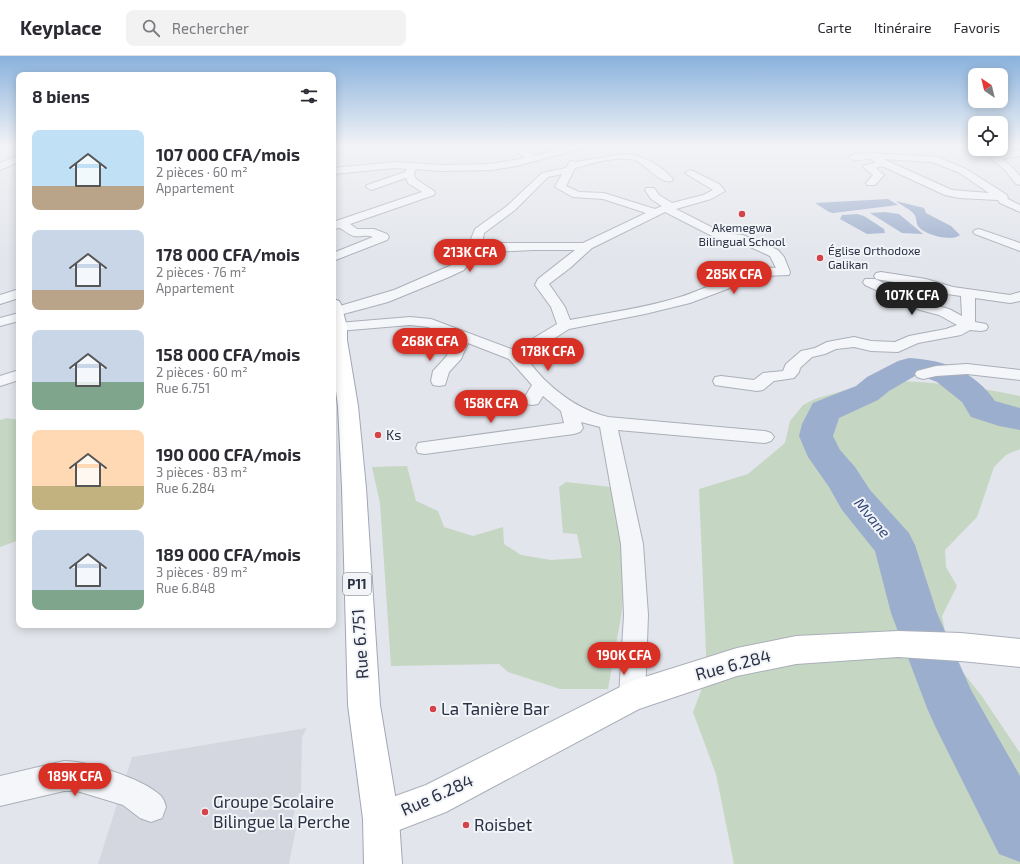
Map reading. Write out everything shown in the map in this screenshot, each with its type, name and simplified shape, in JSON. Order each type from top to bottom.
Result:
[{"type":"main road","name":"Rue 6.751","points":[[336,314],[338,340],[348,406],[354,488],[364,705],[381,819],[383,864]]},
{"type":"main road","name":"Rue 6.284","points":[[381,819],[434,800],[632,696],[737,662],[796,650],[898,644],[961,647],[1020,653]]},
{"type":"street","points":[[371,187],[379,184]]},
{"type":"street","points":[[337,225],[430,193],[428,190],[417,184]]},
{"type":"street","points":[[336,314],[371,304],[426,283],[464,263],[475,246],[476,236],[479,231],[511,208],[537,184]]},
{"type":"street","points":[[515,356],[565,325],[645,310],[685,300],[760,272],[784,272],[778,257],[739,238],[720,236],[664,209],[604,196],[573,194],[560,186],[561,184]]},
{"type":"street","points":[[565,325],[558,307],[542,285],[543,282],[566,265],[584,247],[664,209],[707,197],[720,191],[716,186],[711,184]]},
{"type":"street","points":[[930,184],[949,193],[959,195],[1001,197],[1020,196]]},
{"type":"street","points":[[982,184],[1001,197],[1004,201],[1020,209]]},
{"type":"street","points":[[650,190],[664,209]]},
{"type":"street","points":[[336,256],[383,237],[370,231],[355,233],[337,225]]},
{"type":"street","points":[[466,227],[479,231]]},
{"type":"street","points":[[979,232],[1020,247]]},
{"type":"street","points":[[475,246],[492,248],[539,246],[584,247]]},
{"type":"street","points":[[974,326],[944,312],[925,308],[875,279],[926,283],[952,291],[1010,299],[1020,296]]},
{"type":"street","points":[[968,293],[969,315],[974,326]]},
{"type":"street","points":[[0,300],[16,294]]},
{"type":"street","points":[[336,314],[431,323],[515,356],[534,375],[540,385],[569,409],[585,417],[608,423],[765,437]]},
{"type":"street","points":[[0,322],[16,318]]},
{"type":"street","points":[[721,381],[757,386],[769,377],[788,375],[791,372],[792,367],[807,354],[820,351],[832,345],[854,342],[870,346],[898,347],[903,342],[935,335],[945,335],[948,332],[958,332],[974,326]]},
{"type":"street","points":[[439,381],[441,371],[453,359],[464,336]]},
{"type":"street","points":[[923,374],[963,369],[1020,375]]},
{"type":"street","points":[[0,381],[16,376]]},
{"type":"street","points":[[532,400],[540,385]]},
{"type":"street","points":[[425,448],[574,428],[569,409]]},
{"type":"street","points":[[608,423],[632,544],[636,615],[632,696]]},
{"type":"street","points":[[0,791],[64,776],[77,776],[131,793],[151,808]]},
{"type":"shaded area","name":"Groupe Scolaire Bilingue la Perche","points":[[307,728],[302,737],[301,793],[298,795],[291,828],[296,828],[289,864],[98,864],[132,757]]},
{"type":"green space","points":[[894,381],[926,382],[988,390],[1020,396],[1020,449],[1006,455],[994,467],[977,517],[945,550],[946,567],[957,586],[942,616],[946,637],[953,660],[981,695],[1020,753],[1020,864],[734,864],[716,774],[693,712],[707,675],[699,489],[748,474],[785,443],[790,421],[803,405],[815,399],[852,388]]},
{"type":"green space","points":[[7,418],[16,420],[16,541],[0,547],[0,420]]},
{"type":"green space","points":[[407,466],[416,501],[438,511],[444,527],[473,536],[503,527],[504,544],[521,555],[551,560],[582,558],[577,534],[563,533],[559,487],[566,482],[611,487],[625,538],[622,611],[608,689],[560,689],[508,672],[499,664],[391,666],[380,503],[372,467]]},
{"type":"water","points":[[888,199],[898,205],[833,213],[815,203]]},
{"type":"water","points":[[896,201],[924,208],[926,213],[951,226],[960,235],[945,238],[926,232],[918,226],[912,212]]},
{"type":"water","points":[[885,212],[899,214],[923,234],[902,233],[870,213]]},
{"type":"water","points":[[857,214],[864,216],[884,229],[885,233],[867,234],[840,219],[842,215]]},
{"type":"waterway","name":"Mvane","points":[[1020,419],[1011,418],[983,409],[974,395],[948,375],[928,368],[909,367],[878,384],[867,393],[825,411],[819,424],[816,436],[826,457],[842,477],[856,500],[894,545],[914,613],[953,708],[1020,833]]},
{"type":"place","name":"Akemegwa Bilingual School","points":[[742,214]]},
{"type":"place","name":"Église Orthodoxe Galikan","points":[[820,258]]},
{"type":"place","name":"Ks","points":[[378,435]]},
{"type":"place","name":"La Tanière Bar","points":[[433,709]]},
{"type":"place","name":"Groupe Scolaire Bilingue la Perche","points":[[205,812]]},
{"type":"place","name":"Roisbet","points":[[466,825]]}]
